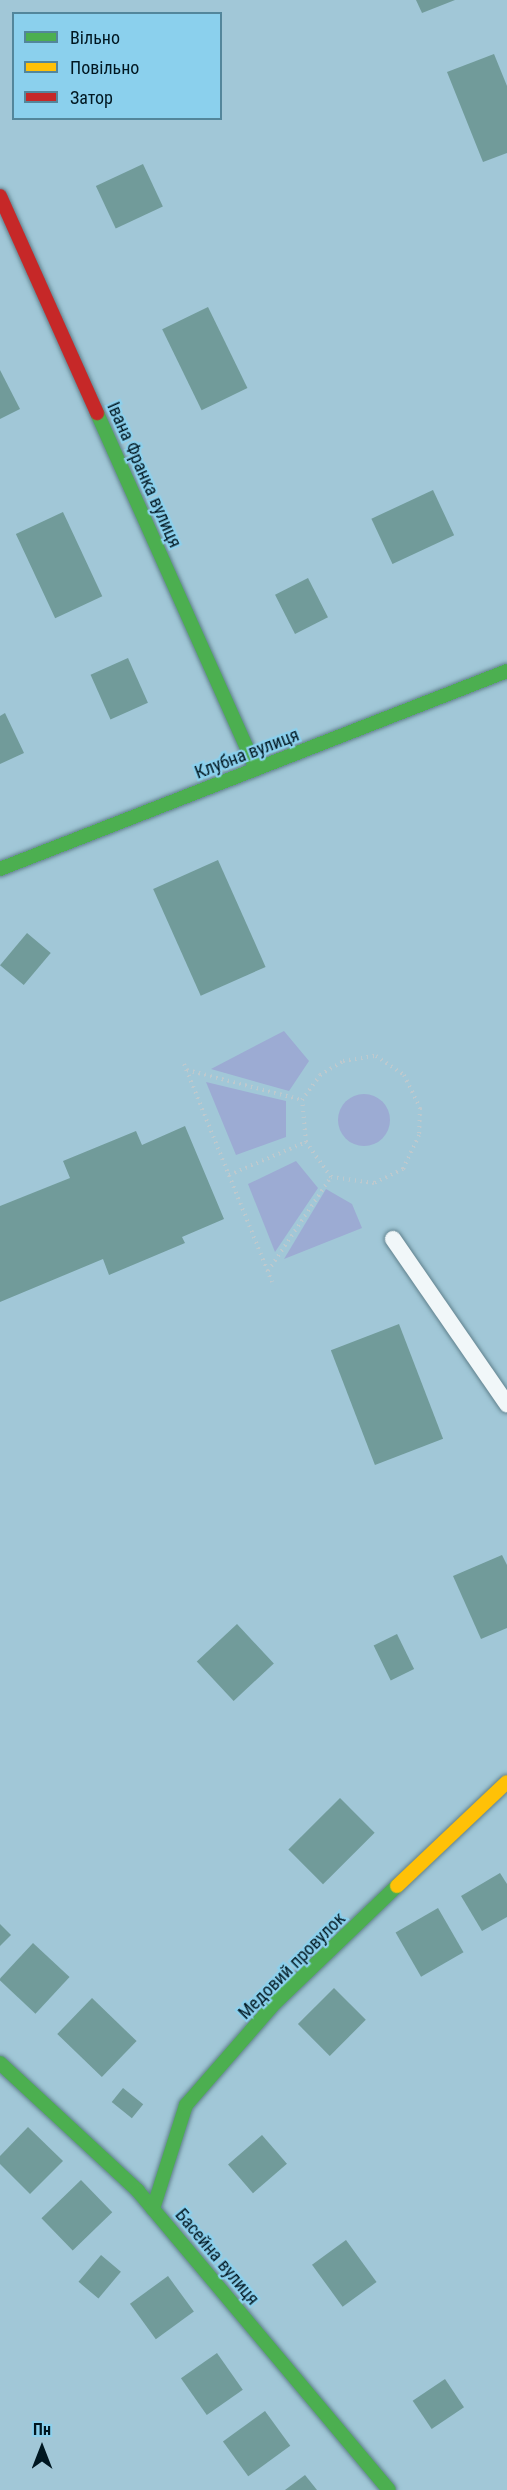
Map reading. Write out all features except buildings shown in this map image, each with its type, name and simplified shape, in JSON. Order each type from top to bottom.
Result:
[{"type":"street","name":"Івана Франка вулиця","points":[[0,196],[256,770]]},
{"type":"street","name":"Клубна вулиця","points":[[0,869],[507,671]]},
{"type":"street","name":"Медовий провулок","points":[[153,2209],[186,2105],[276,2002],[507,1782]]},
{"type":"street","name":"Басейна вулиця","points":[[0,2063],[153,2209],[389,2490]]},
{"type":"lane","points":[[393,1239],[507,1404]]},
{"type":"path","points":[[376,1056],[404,1075],[420,1108],[419,1136],[403,1169],[374,1183],[331,1177],[306,1142],[302,1100],[320,1075],[343,1061],[376,1056]]},
{"type":"path","points":[[184,1064],[272,1282]]},
{"type":"path","points":[[187,1070],[302,1100]]},
{"type":"path","points":[[229,1175],[306,1142]]},
{"type":"path","points":[[267,1271],[331,1177]]},
{"type":"shaded area","points":[[284,1031],[309,1061],[289,1091],[211,1069]]},
{"type":"shaded area","points":[[206,1082],[286,1101],[286,1137],[236,1155]]},
{"type":"shaded area","points":[[364,1094],[374,1096],[382,1102],[388,1110],[390,1120],[388,1130],[382,1138],[374,1144],[364,1146],[354,1144],[346,1138],[340,1130],[338,1120],[340,1110],[346,1102],[354,1096]]},
{"type":"shaded area","points":[[296,1161],[318,1188],[275,1252],[248,1184]]},
{"type":"shaded area","points":[[326,1189],[352,1204],[362,1228],[284,1259]]},
{"type":"traffic: fast","points":[[97,413],[256,769]]},
{"type":"traffic: fast","points":[[0,869],[507,671]]},
{"type":"traffic: fast","points":[[153,2209],[186,2105],[276,2002],[397,1886]]},
{"type":"traffic: fast","points":[[0,2063],[138,2191],[389,2490]]},
{"type":"traffic: slow","points":[[397,1886],[507,1782]]},
{"type":"traffic: jam","points":[[0,196],[97,413]]}]
